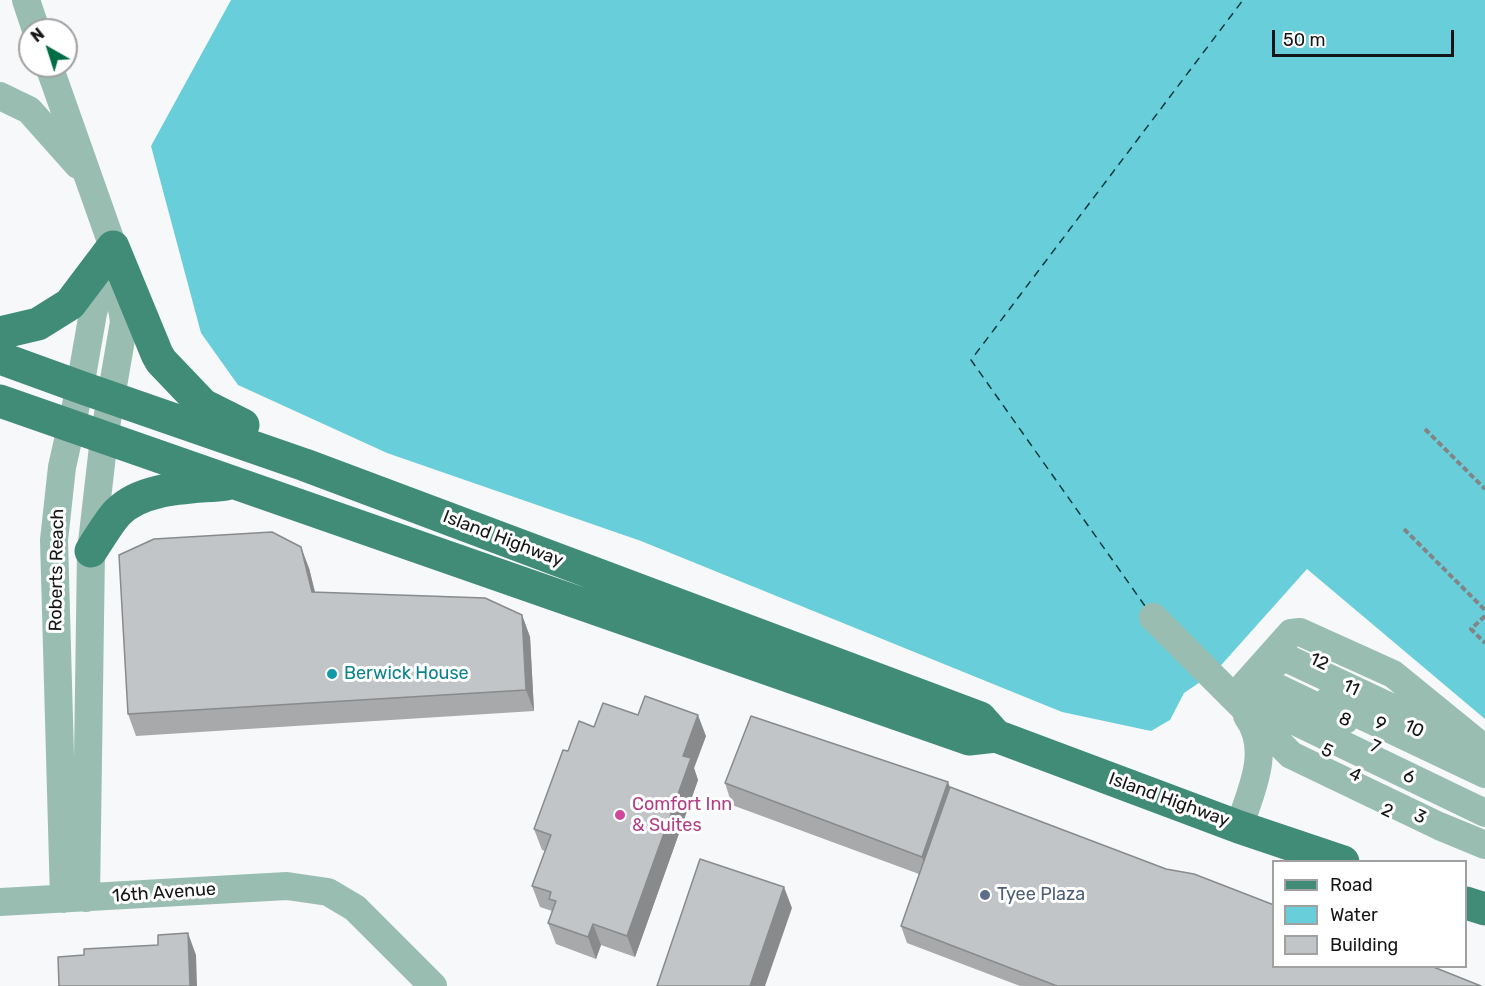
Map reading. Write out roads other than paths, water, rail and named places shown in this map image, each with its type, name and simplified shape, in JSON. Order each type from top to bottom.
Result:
[{"type":"main road","points":[[0,333],[38,324],[70,304],[113,247]]},
{"type":"main road","points":[[113,247],[157,354],[203,405],[365,487]]},
{"type":"main road","name":"Island Highway","points":[[0,358],[365,487],[980,718],[996,736]]},
{"type":"main road","name":"Island Highway","points":[[0,401],[969,739],[996,736],[1239,827],[1340,860]]},
{"type":"main road","points":[[91,550],[118,512],[152,492],[234,483]]},
{"type":"main road","points":[[1467,903],[1485,909]]},
{"type":"street","points":[[26,0],[32,18]]},
{"type":"street","name":"Roberts Reach","points":[[53,78],[113,247],[124,322],[104,438],[91,550],[75,898]]},
{"type":"street","points":[[0,96],[29,110],[88,175]]},
{"type":"street","name":"Roberts Reach","points":[[75,898],[54,540],[62,467],[80,387],[93,313],[113,247]]},
{"type":"street","points":[[1153,617],[1234,697],[1290,743]]},
{"type":"street","points":[[1234,697],[1283,662],[1349,654],[1393,674],[1421,704],[1455,732],[1485,750]]},
{"type":"street","points":[[1234,697],[1283,662],[1383,681],[1421,704]]},
{"type":"street","name":"12","points":[[1283,662],[1421,704]]},
{"type":"street","name":"11","points":[[1283,662],[1455,732]]},
{"type":"street","name":"10","points":[[1283,662],[1485,763]]},
{"type":"street","name":"9","points":[[1283,662],[1485,774]]},
{"type":"street","name":"8","points":[[1283,662],[1478,807]]},
{"type":"street","points":[[1234,697],[1290,743]]},
{"type":"street","points":[[1234,697],[1252,722],[1258,737],[1260,752],[1256,778],[1239,827]]},
{"type":"street","name":"5","points":[[1290,743],[1478,807]]},
{"type":"street","name":"4","points":[[1290,743],[1444,818],[1485,834]]},
{"type":"street","name":"3","points":[[1290,743],[1439,826],[1485,845]]},
{"type":"street","name":"2","points":[[1290,743],[1436,834],[1485,854]]},
{"type":"street","name":"16th Avenue","points":[[0,902],[287,886],[328,892],[355,908],[433,986]]},
{"type":"water","points":[[231,0],[1485,0],[1485,719],[1307,569],[1215,672],[1184,693],[1170,720],[1151,731],[1062,712],[641,541],[387,453],[238,385],[201,333],[151,146]]},
{"type":"place","name":"Berwick House","points":[[332,674]]},
{"type":"place","name":"Comfort Inn & Suites","points":[[620,815]]},
{"type":"place","name":"Tyee Plaza","points":[[985,895]]}]
